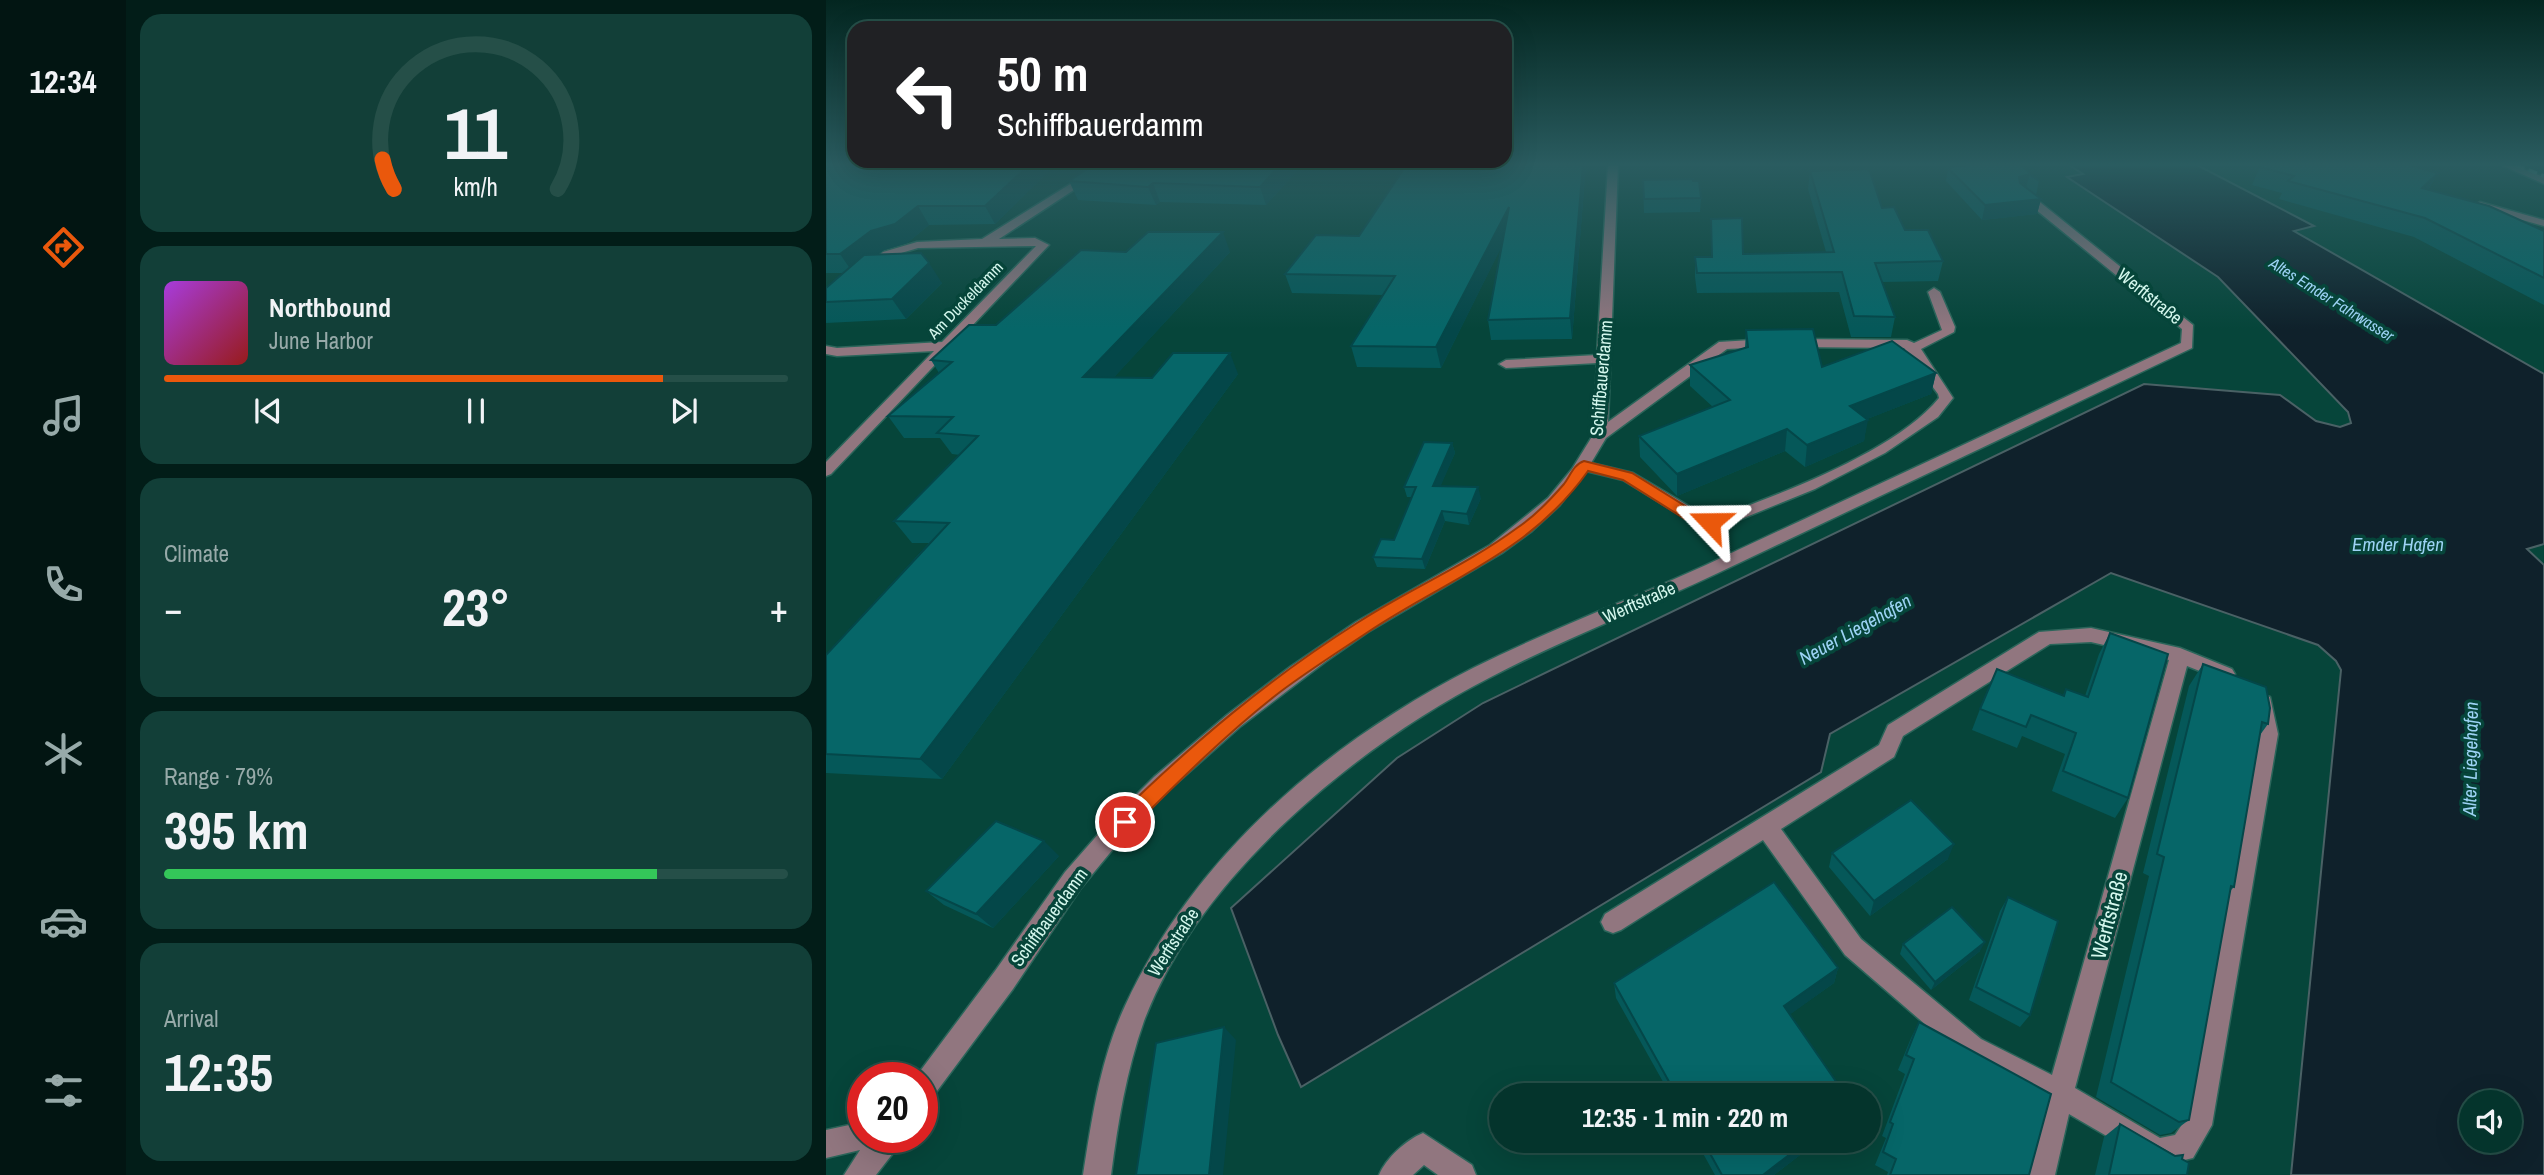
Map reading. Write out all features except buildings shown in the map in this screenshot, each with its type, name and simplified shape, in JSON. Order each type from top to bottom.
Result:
[{"type":"street","points":[[860,278],[887,254],[897,250],[917,245],[984,243],[1020,220]]},
{"type":"street","name":"Schiffbauerdamm","points":[[938,1068],[1073,880],[1141,804],[1181,767],[1273,688],[1365,626],[1499,548],[1526,529],[1568,488],[1584,466],[1600,435],[1611,220]]},
{"type":"street","name":"Werftstraße","points":[[1097,1175],[1102,1123],[1112,1077],[1145,985],[1172,939],[1203,896],[1251,841],[1301,794],[1348,756],[1401,720],[1475,676],[1725,563],[2187,345],[2188,328],[2055,220]]},
{"type":"street","name":"Am Duckeldamm","points":[[826,471],[1043,245],[1035,241],[984,243]]},
{"type":"street","points":[[1600,435],[1724,345],[1841,343],[1906,344],[1915,347],[1948,332],[1949,327],[1934,292]]},
{"type":"street","points":[[826,350],[837,352],[946,345]]},
{"type":"street","points":[[1584,466],[1628,476],[1701,520],[1724,522],[1861,459],[1935,415],[1942,407],[1945,392],[1925,369],[1915,347]]},
{"type":"street","points":[[1506,364],[1605,359]]},
{"type":"street","points":[[1613,922],[1887,751],[1895,731],[2046,637],[2091,635],[2180,655],[2250,685],[2263,704],[2268,734],[2199,1125],[2183,1148],[2158,1152],[2060,1094],[1972,1048],[1853,947],[1767,828]]},
{"type":"street","name":"Werftstraße","points":[[2040,1175],[2180,655]]},
{"type":"street","points":[[826,1144],[847,1139]]},
{"type":"street","points":[[1393,1175],[1423,1146],[1462,1175]]},
{"type":"street","points":[[858,1175],[876,1153]]},
{"type":"street","points":[[863,1175],[878,1153]]},
{"type":"street","points":[[870,1175],[881,1153]]},
{"type":"water","name":"Emder Hafen","points":[[2132,220],[2302,220],[2314,226],[2294,231],[2544,374],[2544,544],[2527,549],[2544,565],[2544,1175],[2291,1175],[2341,670],[2336,661],[2318,645],[2111,573],[1830,734],[1821,772],[1301,1087],[1278,1035],[1231,908],[1397,758],[1483,703],[2144,384],[2280,395],[2316,421],[2340,427],[2351,423],[2348,412],[2218,277]]},
{"type":"route","points":[[1125,822],[1191,757],[1273,688],[1365,626],[1499,548],[1526,529],[1549,509],[1584,466],[1628,476],[1690,515],[1710,522]]},
{"type":"water label","name":"Altes Emder Fahrwasser","points":[[2332,299]]},
{"type":"water label","name":"Neuer Liegehafen","points":[[1855,629]]},
{"type":"water label","name":"Alter Liegehafen","points":[[2470,759]]}]
